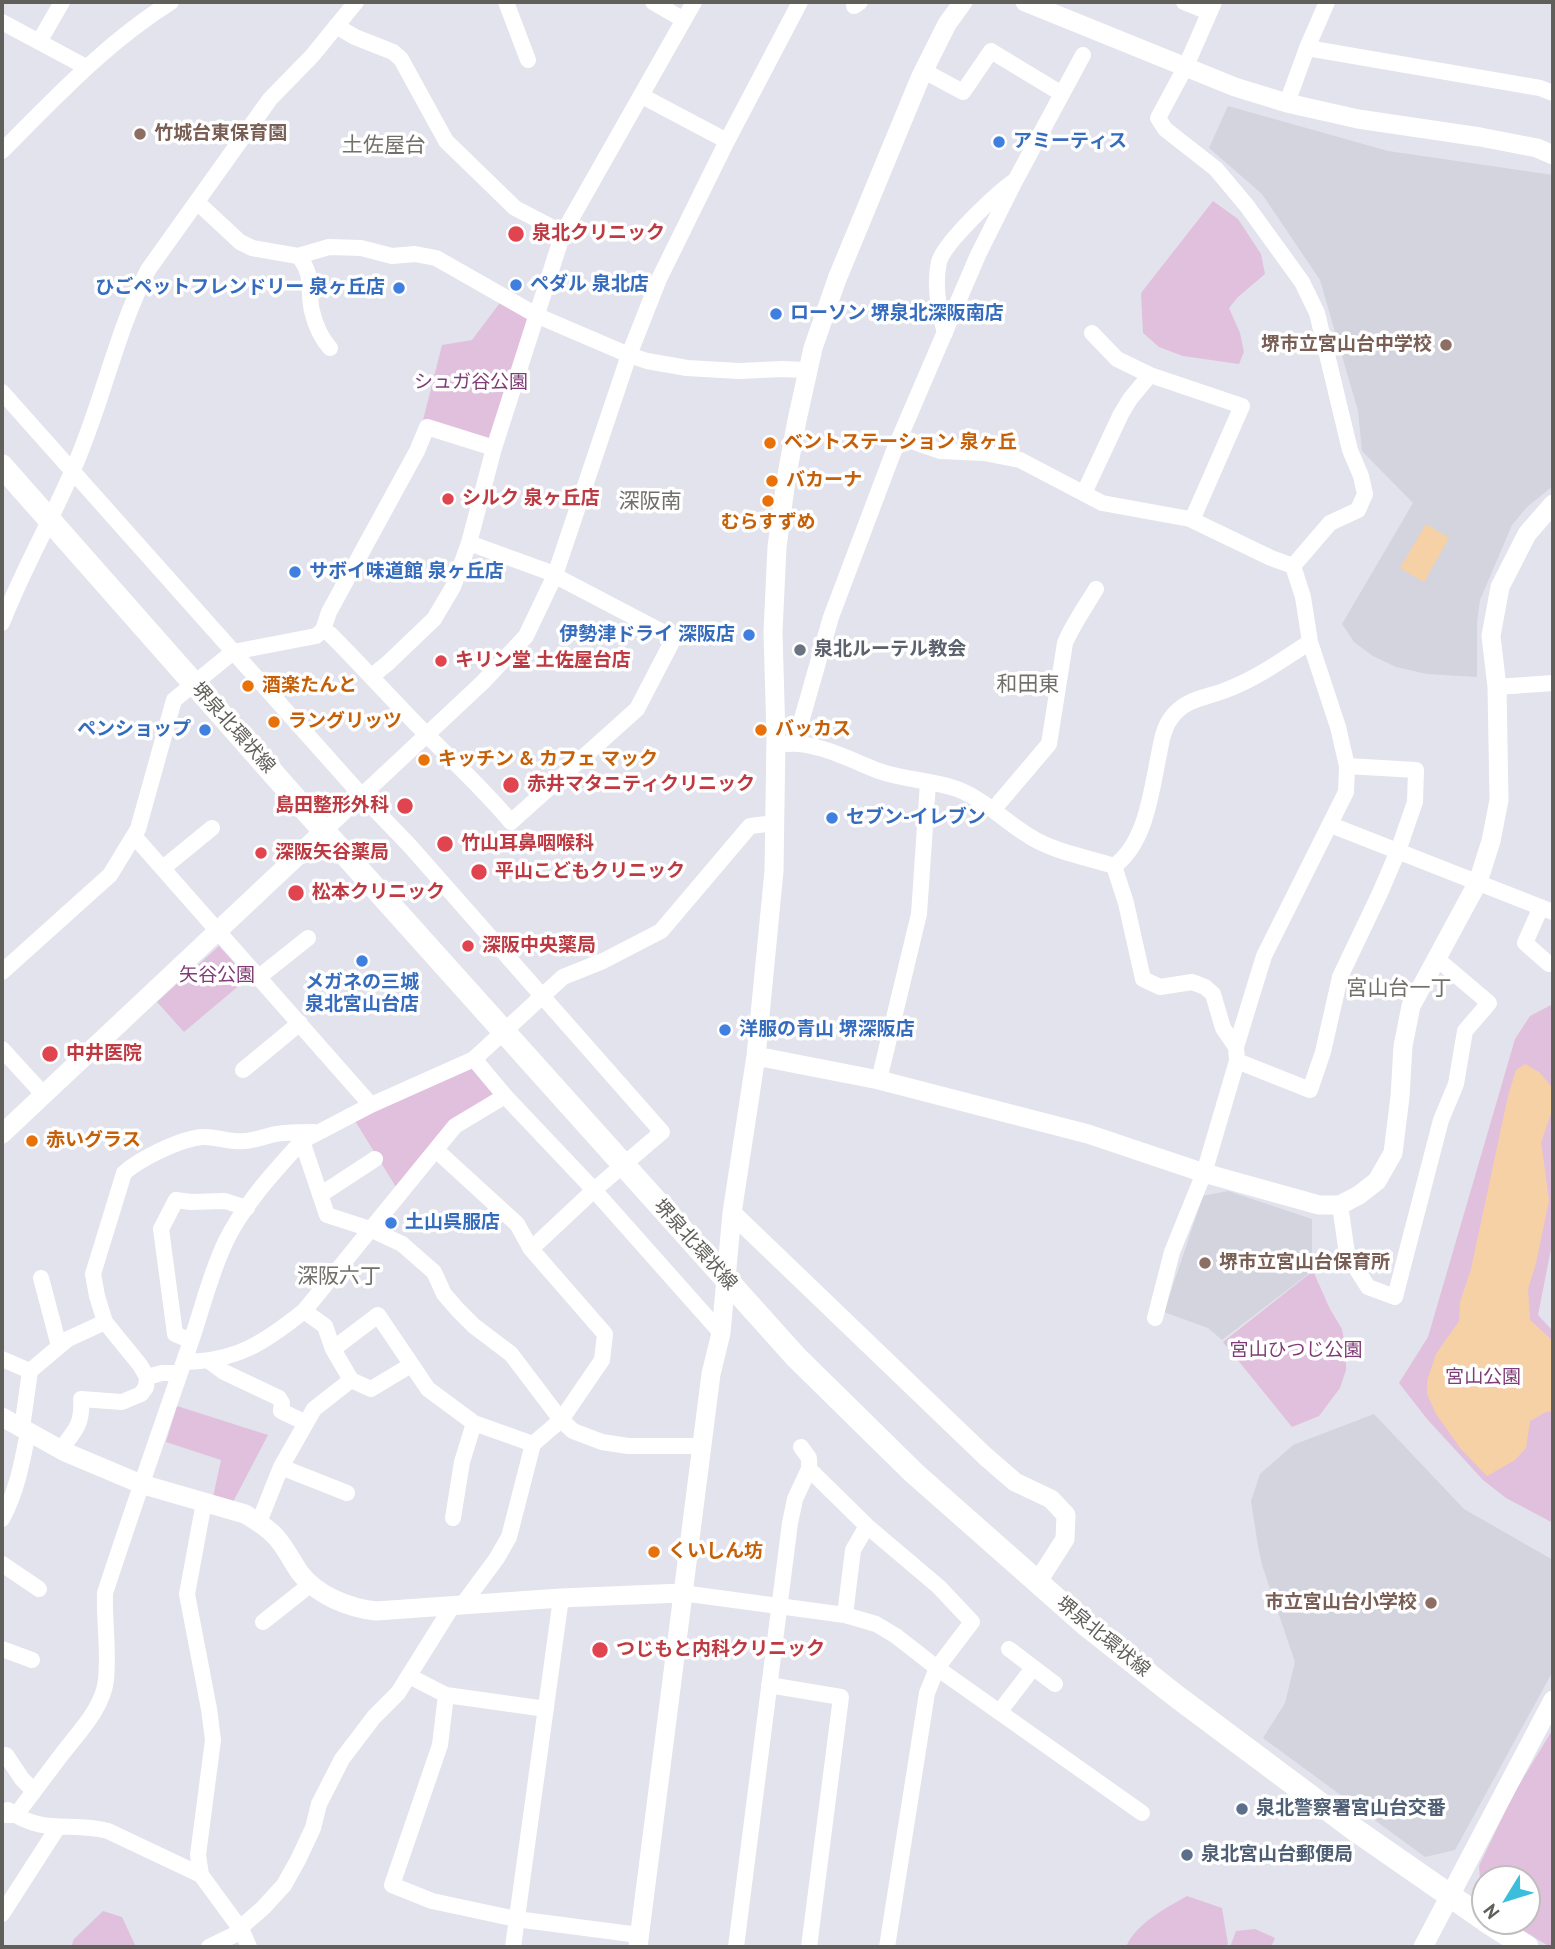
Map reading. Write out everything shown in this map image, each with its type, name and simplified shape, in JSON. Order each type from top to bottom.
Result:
[{"type":"main road","name":"堺泉北環状線","points":[[2,467],[796,1357],[914,1472],[1085,1624],[1175,1696],[1354,1829],[1471,1911]]},
{"type":"main road","name":"堺泉北環状線","points":[[1508,1935],[1527,1947]]},
{"type":"street","points":[[39,42],[62,2]]},
{"type":"street","points":[[2,151],[86,67],[141,20],[171,2]]},
{"type":"street","points":[[335,2],[337,24],[355,37],[393,52],[401,59],[446,141],[516,208],[563,233]]},
{"type":"street","points":[[2,623],[34,548],[69,479],[133,299],[148,270],[270,99],[312,55],[356,2]]},
{"type":"street","points":[[506,2],[528,60]]},
{"type":"street","points":[[653,2],[684,20]]},
{"type":"street","points":[[372,676],[435,619],[453,587],[563,233],[694,2]]},
{"type":"street","points":[[2,1134],[483,682],[526,636],[555,575],[629,355],[659,279],[800,2]]},
{"type":"street","points":[[785,744],[773,632],[777,547],[806,370],[837,279],[924,71],[947,24],[963,2]]},
{"type":"street","points":[[1026,2],[1235,87],[1287,103],[1359,119],[1538,148],[1553,155]]},
{"type":"street","points":[[1184,2],[1211,7],[1186,66],[1158,118],[1165,129],[1216,169],[1247,206],[1302,282],[1317,313],[1350,450],[1365,494],[1358,510],[1330,523],[1293,566]]},
{"type":"street","points":[[1287,103],[1327,2]]},
{"type":"street","points":[[2,22],[86,67]]},
{"type":"street","points":[[1307,48],[1540,88],[1553,93]]},
{"type":"street","points":[[924,71],[963,92],[991,51],[1062,94]]},
{"type":"street","points":[[446,1695],[440,1745],[392,1885],[432,1901],[638,1941],[711,1374],[721,1326],[732,1213],[757,1056],[774,871],[775,823],[785,744],[852,556],[978,255],[1083,55]]},
{"type":"street","points":[[642,96],[727,141]]},
{"type":"street","points":[[945,333],[940,317],[938,281],[939,263],[944,250],[997,193],[1015,181]]},
{"type":"street","points":[[197,202],[240,242],[252,248],[298,256],[329,247],[362,248],[393,256],[415,254],[436,258],[538,316],[647,361],[687,368],[739,371],[806,370]]},
{"type":"street","points":[[298,256],[304,264],[311,285],[312,311],[322,339],[330,348]]},
{"type":"street","points":[[1092,333],[1117,359],[1150,375],[1242,406],[1192,520]]},
{"type":"street","points":[[1084,493],[1121,414],[1150,375]]},
{"type":"street","points":[[2,392],[69,479],[233,652],[361,796],[410,846],[539,1001],[662,1132],[531,1249]]},
{"type":"street","points":[[2,972],[110,875],[138,829],[174,700],[233,652],[316,636],[324,630],[329,612],[418,451],[427,427],[494,448]]},
{"type":"street","points":[[900,437],[940,452],[984,453],[1020,460],[1102,503],[1192,520],[1293,566]]},
{"type":"street","points":[[757,1056],[879,1080],[1088,1134],[1204,1173],[1319,1205],[1340,1205],[1359,1195],[1377,1181],[1393,1153],[1403,1046],[1411,1006],[1478,882],[1491,841],[1499,800],[1497,687],[1491,636],[1500,587],[1527,534],[1553,504]]},
{"type":"street","points":[[324,630],[471,778],[510,822],[637,709],[674,639],[555,575],[469,542]]},
{"type":"street","points":[[1155,1318],[1172,1252],[1204,1173],[1264,956],[1346,792],[1348,766],[1310,642],[1303,597],[1293,566]]},
{"type":"street","points":[[993,810],[1049,744],[1065,642],[1096,589]]},
{"type":"street","points":[[785,744],[823,750],[890,775],[956,789],[978,799],[1030,837],[1058,850],[1114,866],[1123,860],[1139,833],[1149,808],[1162,738],[1168,721],[1179,708],[1193,699],[1231,689],[1310,642]]},
{"type":"street","points":[[1497,687],[1553,683]]},
{"type":"street","points":[[1114,866],[1126,903],[1143,979],[1160,987],[1192,982],[1205,987],[1213,994],[1223,1028],[1236,1054],[1310,1090],[1323,1052],[1340,976],[1380,893],[1415,802],[1416,770],[1348,766]]},
{"type":"street","points":[[879,1080],[919,914],[928,783]]},
{"type":"street","points":[[9,1815],[34,1791],[89,1719],[101,1698],[106,1682],[105,1593],[210,1279],[226,1242],[270,1177],[302,1141],[371,1105],[474,1059],[563,977],[603,961],[661,931],[750,826],[775,823]]},
{"type":"street","points":[[1331,825],[1547,909],[1525,943],[1549,964]]},
{"type":"street","points":[[163,868],[212,828]]},
{"type":"street","points":[[134,836],[371,1105]]},
{"type":"street","points":[[259,977],[307,938]]},
{"type":"street","points":[[1340,1205],[1347,1255],[1368,1287],[1395,1297],[1441,1120],[1456,1084],[1465,1031],[1489,1003],[1436,958]]},
{"type":"street","points":[[243,1070],[300,1023]]},
{"type":"street","points":[[2,1049],[44,1094]]},
{"type":"street","points":[[474,1059],[505,1096],[721,1326]]},
{"type":"street","points":[[147,1377],[256,1346],[272,1337],[304,1311],[455,1126],[505,1096]]},
{"type":"street","points":[[60,1450],[80,1424],[81,1399],[122,1402],[141,1394],[146,1387],[147,1377],[140,1365],[105,1322],[93,1274],[124,1173],[131,1166],[184,1140],[203,1137],[233,1142],[276,1134],[320,1131]]},
{"type":"street","points":[[302,1141],[327,1215],[370,1229],[402,1244],[434,1272],[444,1294],[458,1310],[511,1354],[561,1420],[573,1430],[602,1442],[628,1446],[702,1446]]},
{"type":"street","points":[[209,1947],[241,1929],[284,1885],[308,1839],[319,1804],[342,1759],[358,1735],[398,1693],[458,1605],[497,1558],[509,1537],[533,1444],[561,1420],[602,1360],[605,1334],[531,1249],[517,1224],[436,1150]]},
{"type":"street","points":[[320,1195],[375,1159]]},
{"type":"street","points":[[191,1341],[175,1335],[161,1228],[176,1200],[225,1201],[247,1208]]},
{"type":"street","points":[[732,1213],[985,1456],[1015,1482],[1051,1499],[1066,1515],[1065,1539],[1037,1583]]},
{"type":"street","points":[[41,1278],[59,1346]]},
{"type":"street","points":[[304,1311],[325,1326],[333,1349],[351,1380],[371,1389],[411,1365]]},
{"type":"street","points":[[333,1349],[378,1315],[428,1389],[474,1423],[533,1444]]},
{"type":"street","points":[[2,1519],[19,1481],[30,1371],[68,1339],[105,1322]]},
{"type":"street","points":[[2,1359],[30,1371]]},
{"type":"street","points":[[209,1361],[279,1398],[282,1403],[281,1410],[306,1423]]},
{"type":"street","points":[[259,1522],[281,1467],[314,1409],[351,1380]]},
{"type":"street","points":[[2,1417],[60,1450],[141,1484],[245,1514],[276,1537],[302,1575],[318,1590],[361,1609],[376,1611],[561,1598],[682,1593],[845,1615],[876,1624],[1142,1813]]},
{"type":"street","points":[[453,1518],[462,1462],[474,1423]]},
{"type":"street","points":[[736,1947],[790,1523],[795,1499],[808,1469],[809,1458],[801,1447]]},
{"type":"street","points":[[281,1467],[347,1493]]},
{"type":"street","points":[[808,1469],[867,1526],[939,1587],[972,1622],[937,1668],[927,1693],[887,1947]]},
{"type":"street","points":[[204,1502],[187,1594],[213,1740],[198,1855],[201,1875],[241,1929],[248,1947]]},
{"type":"street","points":[[845,1615],[853,1550],[867,1526]]},
{"type":"street","points":[[2,1564],[39,1589]]},
{"type":"street","points":[[263,1622],[311,1584]]},
{"type":"street","points":[[513,1947],[561,1598]]},
{"type":"street","points":[[2,1648],[32,1660]]},
{"type":"street","points":[[1009,1649],[1055,1684]]},
{"type":"street","points":[[1000,1712],[1033,1668]]},
{"type":"street","points":[[409,1676],[446,1695],[546,1709]]},
{"type":"street","points":[[769,1685],[841,1697],[809,1947]]},
{"type":"street","points":[[1423,1947],[1553,1700]]},
{"type":"street","points":[[6,1755],[22,1779],[34,1791]]},
{"type":"street","points":[[2,1805],[9,1815],[34,1824],[108,1831],[201,1875]]},
{"type":"street","points":[[2,1914],[58,1827]]},
{"type":"shaded area","name":"堺市立宮山台中学校","points":[[1228,106],[1388,151],[1553,175],[1553,486],[1527,507],[1512,525],[1480,600],[1477,623],[1477,677],[1427,674],[1396,667],[1373,656],[1354,642],[1342,624],[1413,503],[1362,451],[1358,411],[1320,280],[1262,194],[1209,148]]},
{"type":"shaded area","points":[[1426,524],[1449,538],[1424,582],[1400,568]]},
{"type":"shaded area","name":"宮山公園","points":[[1525,1064],[1539,1072],[1553,1092],[1553,1108],[1541,1142],[1549,1200],[1528,1289],[1530,1320],[1553,1341],[1553,1411],[1530,1421],[1526,1448],[1515,1460],[1487,1476],[1461,1449],[1436,1414],[1427,1394],[1427,1381],[1436,1354],[1459,1321],[1460,1302],[1471,1269],[1508,1096],[1516,1070]]},
{"type":"shaded area","points":[[1228,1191],[1312,1219],[1312,1271],[1222,1340],[1208,1328],[1164,1312],[1203,1196]]},
{"type":"shaded area","points":[[1374,1414],[1464,1509],[1553,1560],[1553,1671],[1455,1850],[1425,1857],[1263,1738],[1285,1703],[1295,1662],[1258,1546],[1251,1501],[1260,1474],[1293,1445]]},
{"type":"green space","points":[[1213,201],[1238,219],[1261,254],[1265,274],[1229,308],[1240,333],[1244,352],[1239,364],[1183,356],[1159,347],[1143,333],[1141,293]]},
{"type":"green space","name":"シュガ谷公園","points":[[502,300],[526,313],[530,322],[491,442],[423,420],[442,345],[472,340]]},
{"type":"green space","name":"矢谷公園","points":[[219,946],[248,978],[184,1032],[157,1002]]},
{"type":"green space","name":"宮山公園","points":[[1553,1004],[1553,1239],[1538,1315],[1553,1331],[1553,1523],[1506,1498],[1483,1480],[1427,1419],[1399,1383],[1428,1337],[1515,1039],[1530,1016]]},
{"type":"green space","points":[[473,1068],[494,1094],[396,1187],[355,1121],[374,1108]]},
{"type":"green space","name":"宮山ひつじ公園","points":[[1313,1271],[1342,1329],[1346,1370],[1340,1388],[1319,1416],[1292,1427],[1223,1342]]},
{"type":"green space","points":[[177,1406],[268,1435],[233,1502],[213,1497],[221,1460],[166,1442]]},
{"type":"green space","points":[[1553,1729],[1553,1947],[1531,1935],[1541,1935],[1541,1865],[1479,1865],[1514,1793]]},
{"type":"green space","points":[[1187,1896],[1222,1908],[1228,1944],[1225,1947],[1126,1947],[1144,1924]]},
{"type":"green space","points":[[103,1911],[122,1917],[136,1947],[71,1947],[74,1939]]},
{"type":"green space","points":[[1255,1929],[1275,1938],[1271,1947],[1230,1947],[1236,1931]]},
{"type":"place","name":"竹城台東保育園","points":[[140,134]]},
{"type":"place","name":"アミーティス","points":[[999,142]]},
{"type":"place","name":"泉北クリニック","points":[[516,234]]},
{"type":"place","name":"ペダル 泉北店","points":[[516,285]]},
{"type":"place","name":"ひごペットフレンドリー 泉ヶ丘店","points":[[399,288]]},
{"type":"place","name":"ローソン 堺泉北深阪南店","points":[[776,314]]},
{"type":"place","name":"堺市立宮山台中学校","points":[[1446,345]]},
{"type":"place","name":"ベントステーション 泉ヶ丘","points":[[770,443]]},
{"type":"place","name":"バカーナ","points":[[772,481]]},
{"type":"place","name":"シルク 泉ヶ丘店","points":[[448,499]]},
{"type":"place","name":"むらすずめ","points":[[768,501]]},
{"type":"place","name":"サボイ味道館 泉ヶ丘店","points":[[295,572]]},
{"type":"place","name":"伊勢津ドライ 深阪店","points":[[749,635]]},
{"type":"place","name":"泉北ルーテル教会","points":[[800,650]]},
{"type":"place","name":"キリン堂 土佐屋台店","points":[[441,661]]},
{"type":"place","name":"酒楽たんと","points":[[248,686]]},
{"type":"place","name":"ラングリッツ","points":[[274,722]]},
{"type":"place","name":"ペンショップ","points":[[205,730]]},
{"type":"place","name":"バッカス","points":[[761,730]]},
{"type":"place","name":"キッチン & カフェ マック","points":[[424,760]]},
{"type":"place","name":"赤井マタニティクリニック","points":[[511,785]]},
{"type":"place","name":"島田整形外科","points":[[405,806]]},
{"type":"place","name":"セブン-イレブン","points":[[832,818]]},
{"type":"place","name":"竹山耳鼻咽喉科","points":[[445,844]]},
{"type":"place","name":"深阪矢谷薬局","points":[[261,853]]},
{"type":"place","name":"平山こどもクリニック","points":[[479,872]]},
{"type":"place","name":"松本クリニック","points":[[296,893]]},
{"type":"place","name":"深阪中央薬局","points":[[468,946]]},
{"type":"place","name":"メガネの三城 泉北宮山台店","points":[[362,961]]},
{"type":"place","name":"洋服の青山 堺深阪店","points":[[725,1030]]},
{"type":"place","name":"中井医院","points":[[50,1054]]},
{"type":"place","name":"赤いグラス","points":[[32,1141]]},
{"type":"place","name":"土山呉服店","points":[[391,1223]]},
{"type":"place","name":"堺市立宮山台保育所","points":[[1205,1263]]},
{"type":"place","name":"くいしん坊","points":[[654,1552]]},
{"type":"place","name":"市立宮山台小学校","points":[[1431,1603]]},
{"type":"place","name":"つじもと内科クリニック","points":[[600,1650]]},
{"type":"place","name":"泉北警察署宮山台交番","points":[[1242,1809]]},
{"type":"place","name":"泉北宮山台郵便局","points":[[1187,1855]]},
{"type":"district","name":"土佐屋台","points":[[384,146]]},
{"type":"district","name":"深阪南","points":[[650,502]]},
{"type":"district","name":"和田東","points":[[1028,685]]},
{"type":"district","name":"宮山台一丁","points":[[1399,989]]},
{"type":"district","name":"深阪六丁","points":[[339,1277]]}]
